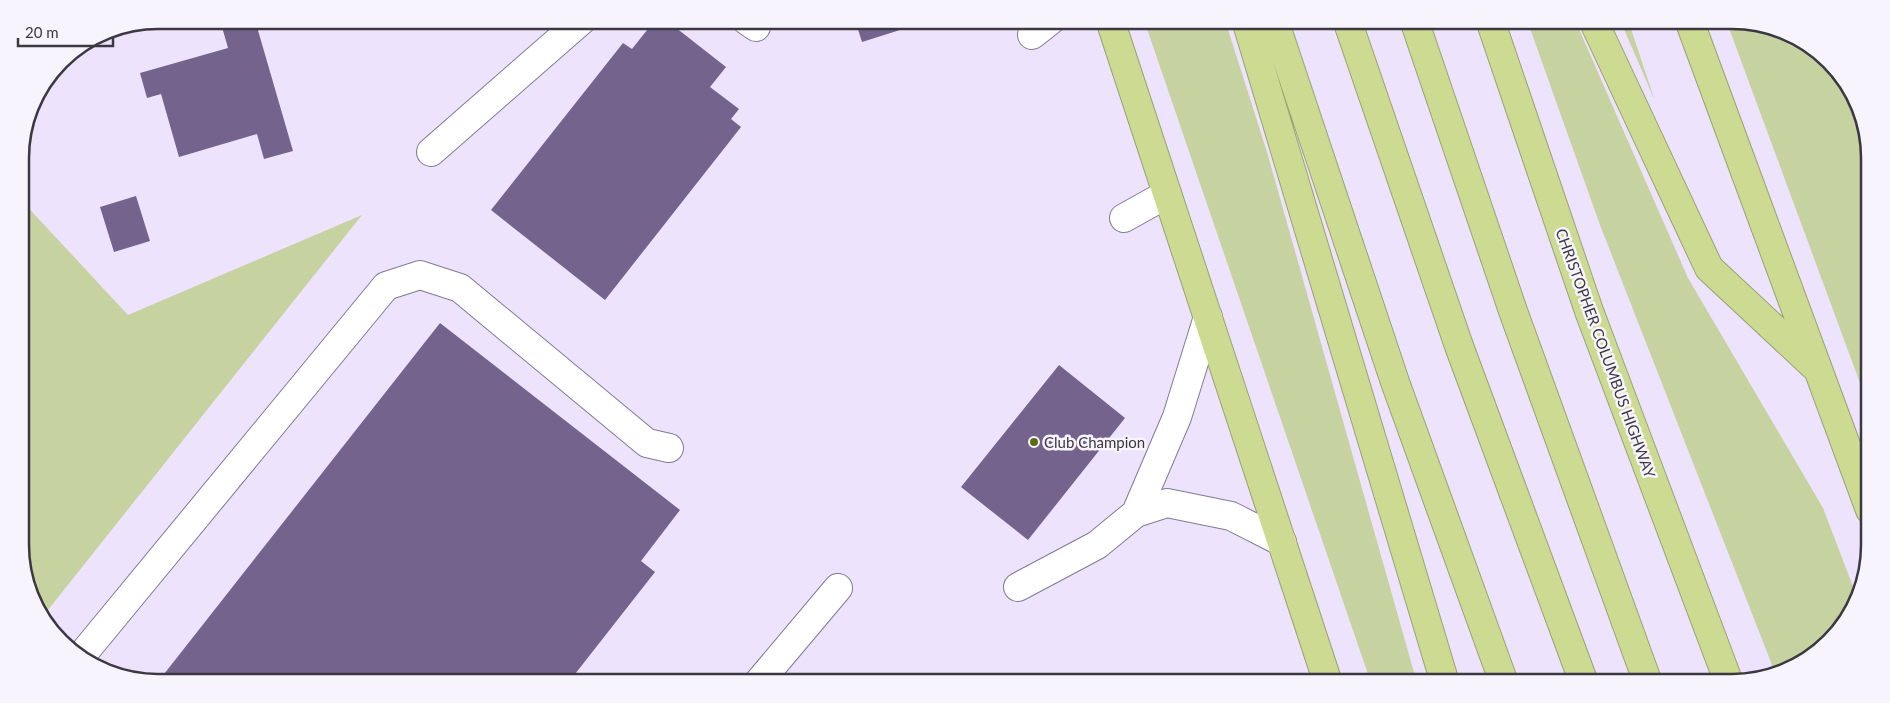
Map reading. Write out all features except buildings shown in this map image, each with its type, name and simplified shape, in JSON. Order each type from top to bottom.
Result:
[{"type":"highway","points":[[1113,29],[1325,674]]},
{"type":"highway","points":[[1249,29],[1441,674]]},
{"type":"highway","points":[[1277,29],[1398,391],[1501,674]]},
{"type":"highway","points":[[1350,29],[1459,346],[1581,674]]},
{"type":"highway","points":[[1417,29],[1513,311],[1645,674]]},
{"type":"highway","name":"CHRISTOPHER COLUMBUS HIGHWAY","points":[[1493,29],[1589,311],[1726,674]]},
{"type":"highway","points":[[1597,29],[1709,268],[1818,370]]},
{"type":"highway","points":[[1692,29],[1861,486]]},
{"type":"lane","points":[[431,152],[572,29]]},
{"type":"lane","points":[[1124,218],[1167,194]]},
{"type":"lane","points":[[85,651],[386,286],[420,275],[460,288],[647,444],[669,448]]},
{"type":"lane","points":[[1136,512],[1177,417],[1208,317]]},
{"type":"lane","points":[[1018,587],[1097,545],[1136,512],[1167,503],[1231,516],[1282,542]]},
{"type":"lane","points":[[766,674],[838,588]]},
{"type":"green space","points":[[1147,29],[1228,29],[1267,152],[1414,674],[1368,674]]},
{"type":"green space","points":[[1530,29],[1579,29],[1688,278],[1823,508],[1854,588],[1844,610],[1835,624],[1811,648],[1789,661],[1773,667],[1600,225]]},
{"type":"green space","points":[[1624,29],[1631,29],[1655,101]]},
{"type":"green space","points":[[1729,29],[1757,31],[1774,36],[1804,51],[1835,79],[1844,93],[1857,124],[1861,158],[1861,386]]},
{"type":"green space","points":[[29,209],[128,315],[362,215],[47,611],[36,587],[29,554]]},
{"type":"place","name":"Club Champion","points":[[1034,442]]}]
